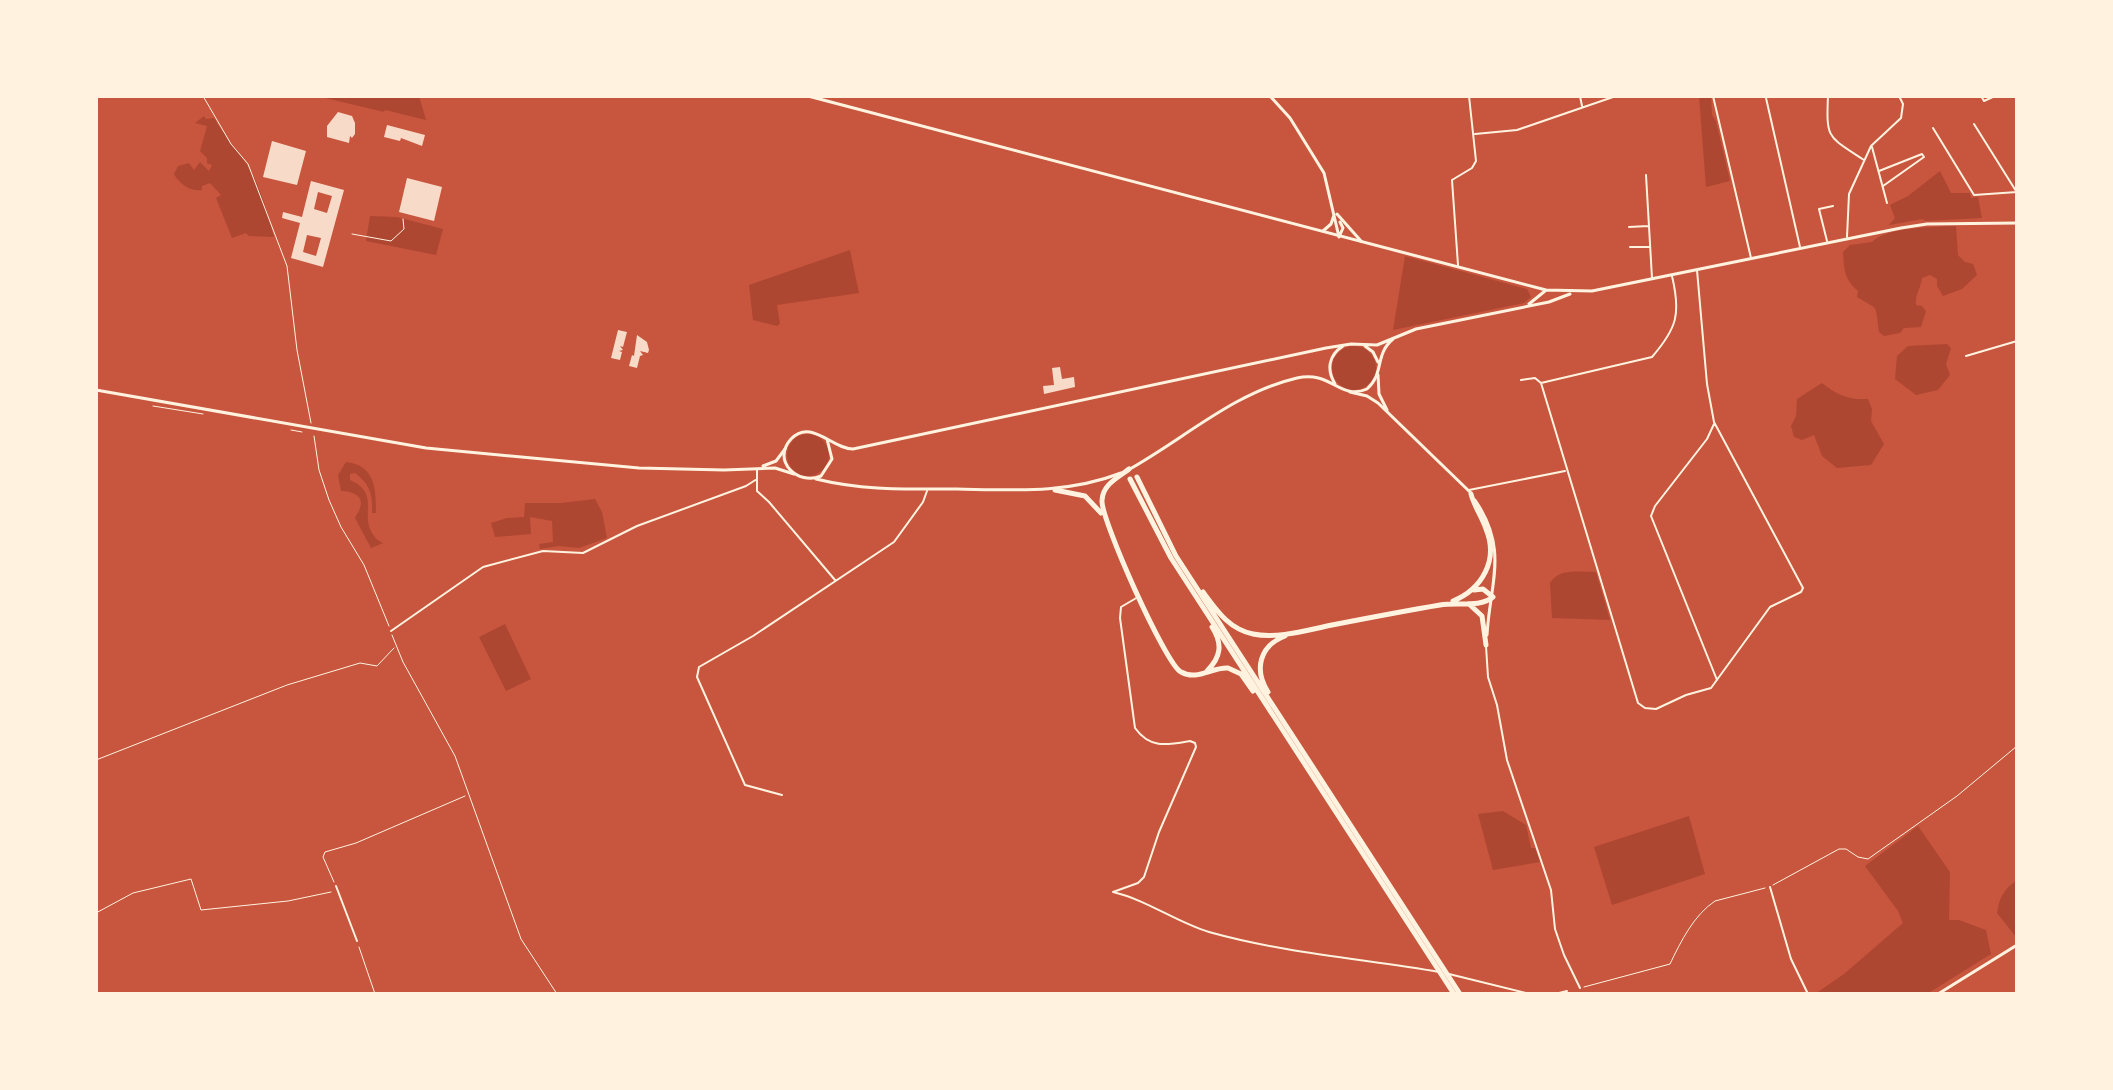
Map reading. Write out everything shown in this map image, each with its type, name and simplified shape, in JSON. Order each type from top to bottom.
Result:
[{"type":"highway","points":[[1129,469],[1105,489],[1102,506],[1170,663],[1179,672],[1193,676],[1228,668],[1241,674],[1280,730],[1288,734]]},
{"type":"highway","points":[[1207,672],[1218,657],[1219,639],[1157,534],[1134,478],[1176,556],[1288,734]]},
{"type":"highway","points":[[1055,490],[1085,496],[1106,521]]},
{"type":"highway","points":[[1469,492],[1488,531],[1490,549],[1485,575],[1474,590]]},
{"type":"highway","points":[[1176,556],[1220,615],[1231,624],[1258,635],[1298,632]]},
{"type":"highway","points":[[1190,588],[1460,994]]},
{"type":"highway","points":[[1288,734],[1265,686],[1260,668],[1268,646],[1281,637],[1298,632],[1444,604],[1481,604],[1493,597],[1483,589],[1474,590],[1444,604]]},
{"type":"highway","points":[[1465,603],[1477,608],[1482,616],[1486,645]]},
{"type":"highway","points":[[1426,946],[1454,994]]},
{"type":"main road","points":[[808,96],[1527,287],[1574,293]]},
{"type":"main road","points":[[1270,96],[1290,118],[1324,173],[1339,237]]},
{"type":"main road","points":[[1317,231],[1325,230],[1331,224],[1335,211]]},
{"type":"main road","points":[[1335,211],[1351,233],[1366,244]]},
{"type":"main road","points":[[758,468],[776,461],[794,436],[808,431],[842,448],[853,449],[1346,345],[1377,345],[1416,329],[1542,304],[1574,293],[1847,238],[1927,224],[2017,223]]},
{"type":"main road","points":[[1527,287],[1533,297],[1527,305]]},
{"type":"main road","points":[[1542,304],[1547,297],[1546,290]]},
{"type":"main road","points":[[1527,305],[1546,290]]},
{"type":"main road","points":[[1392,416],[1379,394],[1378,375],[1382,350],[1396,336]]},
{"type":"main road","points":[[1338,386],[1331,377],[1330,366],[1337,351],[1346,345]]},
{"type":"main road","points":[[1363,345],[1373,352],[1379,365]]},
{"type":"main road","points":[[96,390],[426,448],[628,467],[782,469],[800,478],[873,490],[1055,490],[1088,485],[1129,469],[1256,391],[1308,375],[1323,377],[1350,392],[1373,399],[1469,492],[1482,510],[1494,546],[1496,570],[1486,645]]},
{"type":"main road","points":[[1350,392],[1367,389],[1378,375]]},
{"type":"main road","points":[[815,479],[831,466],[832,452],[827,439]]},
{"type":"main road","points":[[786,446],[785,461],[794,474]]},
{"type":"main road","points":[[1938,994],[2017,945]]},
{"type":"street","points":[[1458,268],[1452,180],[1475,164],[1469,96]]},
{"type":"street","points":[[1580,96],[1582,108]]},
{"type":"street","points":[[1474,135],[1517,130],[1616,96]]},
{"type":"street","points":[[1713,96],[1751,258]]},
{"type":"street","points":[[1828,96],[1826,125],[1831,138],[1865,161]]},
{"type":"street","points":[[1847,238],[1849,194],[1871,146],[1901,118],[1903,104],[1899,96]]},
{"type":"street","points":[[1981,96],[1984,101],[1995,96]]},
{"type":"street","points":[[1766,98],[1801,248]]},
{"type":"street","points":[[1933,128],[1974,195],[2017,192],[1974,124]]},
{"type":"street","points":[[1871,146],[1887,203]]},
{"type":"street","points":[[1879,171],[1922,154],[1924,157],[1883,186]]},
{"type":"street","points":[[1646,175],[1652,279]]},
{"type":"street","points":[[1827,242],[1819,209],[1833,206]]},
{"type":"street","points":[[1629,227],[1649,226]]},
{"type":"street","points":[[1630,247],[1650,247]]},
{"type":"street","points":[[1521,380],[1535,378],[1541,383],[1638,703],[1645,708],[1664,707],[1686,695],[1705,691],[1717,681],[1770,607],[1801,592],[1803,588],[1714,422],[1707,384],[1697,269]]},
{"type":"street","points":[[1541,383],[1652,357],[1672,330],[1677,317],[1678,304],[1672,275]]},
{"type":"street","points":[[1966,356],[2017,341]]},
{"type":"street","points":[[1714,422],[1710,433],[1655,506],[1651,516],[1717,681]]},
{"type":"street","points":[[758,468],[757,491],[835,580]]},
{"type":"street","points":[[1469,492],[1566,471]]},
{"type":"street","points":[[391,631],[483,567],[543,551],[583,553],[637,526],[746,486],[757,479]]},
{"type":"street","points":[[782,795],[745,785],[696,672],[703,663],[753,636],[898,538],[923,502],[927,490]]},
{"type":"street","points":[[1139,596],[1125,603],[1120,612],[1135,728],[1154,744],[1190,741],[1196,747],[1159,832],[1144,877],[1136,884],[1113,892],[1198,928],[1262,945],[1456,975],[1530,994]]},
{"type":"street","points":[[1486,645],[1488,677],[1497,705],[1507,760],[1551,890],[1555,929],[1580,988]]},
{"type":"street","points":[[336,886],[357,941]]},
{"type":"street","points":[[1770,887],[1791,959],[1808,994]]},
{"type":"street","points":[[1555,994],[1567,991]]},
{"type":"path","points":[[203,96],[231,144],[248,164],[287,266],[297,350],[326,492],[341,527],[368,573],[396,646],[455,756],[521,939],[557,994]]},
{"type":"path","points":[[352,234],[391,241],[404,229],[403,219]]},
{"type":"path","points":[[96,760],[287,685],[360,663],[377,666],[396,646]]},
{"type":"path","points":[[1580,988],[1670,964],[1697,918],[1715,901],[1770,887],[1839,849],[1868,859],[1957,796],[2017,746]]},
{"type":"path","points":[[96,913],[133,893],[191,879],[201,910],[288,901],[333,891],[336,886],[323,857],[325,852],[356,843],[467,795]]},
{"type":"path","points":[[357,941],[375,994]]},
{"type":"shaded area","points":[[317,96],[419,96],[426,120],[384,112]]},
{"type":"shaded area","points":[[1699,96],[1711,96],[1712,115],[1730,181],[1706,187]]},
{"type":"shaded area","points":[[204,116],[206,119],[214,118],[252,173],[274,237],[249,236],[246,233],[232,238],[216,198],[221,195],[210,183],[198,190],[176,178],[174,174],[178,166],[189,163],[194,170],[200,162],[209,171],[212,165],[207,163],[207,158],[200,151],[207,126],[195,123]]},
{"type":"shaded area","points":[[1940,171],[1951,193],[1970,193],[1971,198],[1978,197],[1982,218],[1923,219],[1889,225],[1895,218],[1890,205],[1908,196]]},
{"type":"shaded area","points":[[370,216],[397,217],[443,229],[436,255],[366,241]]},
{"type":"shaded area","points":[[1956,226],[1958,255],[1965,262],[1973,264],[1977,275],[1962,289],[1943,296],[1937,279],[1930,275],[1922,278],[1916,301],[1916,305],[1926,311],[1921,327],[1904,328],[1900,333],[1884,336],[1879,332],[1875,308],[1857,297],[1858,291],[1847,278],[1843,252],[1850,245],[1872,242],[1888,233]]},
{"type":"shaded area","points":[[850,250],[859,293],[777,305],[780,324],[777,326],[753,320],[749,285]]},
{"type":"shaded area","points":[[1405,256],[1527,289],[1531,297],[1524,303],[1393,330]]},
{"type":"shaded area","points":[[1947,344],[1951,348],[1946,364],[1950,375],[1938,390],[1916,395],[1895,379],[1897,356],[1908,346]]},
{"type":"shaded area","points":[[1354,346],[1369,353],[1376,368],[1369,383],[1354,390],[1339,383],[1332,368],[1339,353]]},
{"type":"shaded area","points":[[1822,383],[1844,396],[1868,399],[1872,409],[1871,421],[1884,444],[1871,465],[1837,468],[1822,456],[1814,435],[1802,440],[1794,437],[1791,426],[1796,416],[1797,399]]},
{"type":"shaded area","points":[[808,434],[823,440],[829,455],[823,470],[808,476],[793,470],[787,455],[793,440]]},
{"type":"shaded area","points":[[346,462],[363,468],[372,480],[376,513],[372,513],[367,486],[355,473],[350,474],[350,480],[365,492],[370,528],[383,543],[371,548],[355,518],[361,504],[359,497],[341,491],[338,475]]},
{"type":"shaded area","points":[[595,499],[602,512],[607,538],[579,548],[559,546],[540,549],[539,544],[553,542],[552,521],[530,517],[531,534],[495,537],[491,523],[524,517],[525,503]]},
{"type":"shaded area","points":[[1570,572],[1596,572],[1610,620],[1552,618],[1550,583],[1554,578]]},
{"type":"shaded area","points":[[505,624],[531,679],[506,691],[479,637]]},
{"type":"shaded area","points":[[1503,811],[1526,825],[1531,848],[1535,848],[1540,862],[1493,870],[1478,814]]},
{"type":"shaded area","points":[[1689,816],[1705,874],[1612,905],[1594,847]]},
{"type":"shaded area","points":[[1918,826],[1950,872],[1949,920],[1959,920],[1986,930],[1991,954],[1927,994],[1815,994],[1844,974],[1903,923],[1898,911],[1865,866]]},
{"type":"shaded area","points":[[2017,880],[2016,937],[1997,913],[2003,894]]},
{"type":"building","points":[[338,112],[352,116],[355,123],[355,134],[352,138],[350,136],[349,143],[327,137],[327,126]]},
{"type":"building","points":[[387,125],[425,135],[422,146],[401,138],[400,141],[384,137]]},
{"type":"building","points":[[272,141],[306,151],[297,185],[263,177]]},
{"type":"building","points":[[407,178],[442,187],[434,221],[399,212]]},
{"type":"building","points":[[311,181],[344,190],[323,267],[291,258],[300,223],[282,218],[283,212],[302,217]],"holes":[[[318,192],[332,196],[327,213],[314,209]],[[307,235],[321,238],[316,256],[303,252]]]},
{"type":"building","points":[[618,330],[627,332],[623,347],[620,346],[623,350],[619,351],[622,352],[620,360],[611,358]]},
{"type":"building","points":[[637,335],[647,342],[649,350],[648,353],[640,351],[643,355],[637,368],[629,366]]},
{"type":"building","points":[[1060,367],[1062,379],[1074,377],[1075,387],[1044,394],[1043,386],[1054,385],[1052,368]]}]
